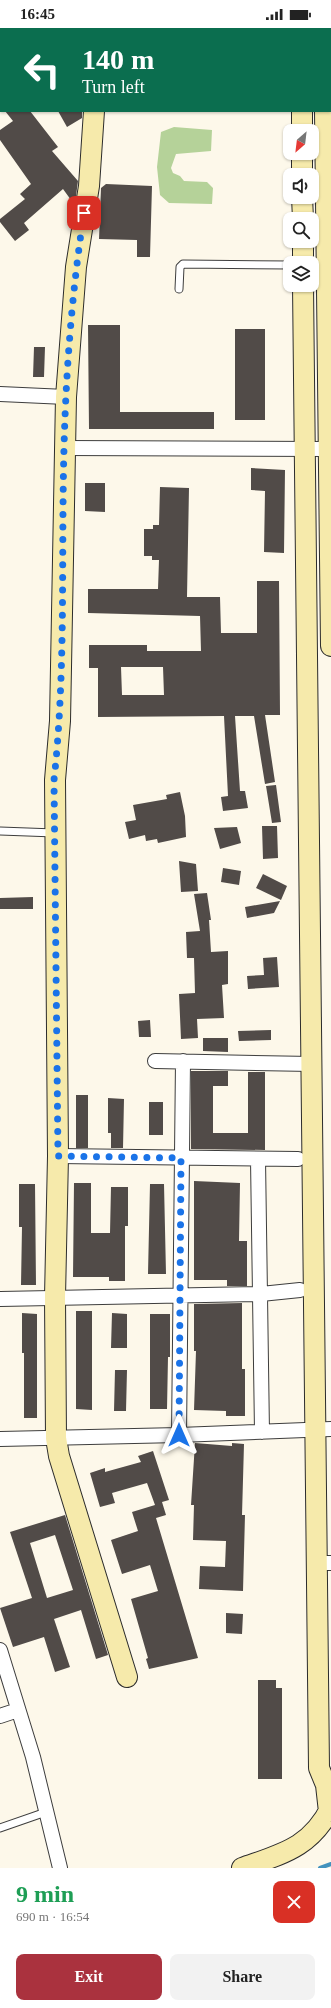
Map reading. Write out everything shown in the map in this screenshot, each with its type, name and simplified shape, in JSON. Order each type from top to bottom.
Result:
[{"type":"street","points":[[94,112],[89,186],[76,267],[66,397],[60,721],[54,780],[58,1156],[55,1297],[56,1438],[59,1456],[127,1677]]},
{"type":"street","points":[[302,112],[302,124]]},
{"type":"street","points":[[324,112],[323,189],[331,646]]},
{"type":"street","points":[[242,1868],[293,1850],[312,1835],[330,1810],[326,1785],[319,1768],[324,1563],[323,1429],[312,1064],[303,292]]},
{"type":"street","points":[[0,394],[66,397]]},
{"type":"street","points":[[64,448],[328,449]]},
{"type":"street","points":[[155,1061],[312,1064]]},
{"type":"street","points":[[179,1435],[179,1295],[183,1062]]},
{"type":"street","points":[[58,1156],[298,1159]]},
{"type":"street","points":[[258,1159],[262,1432]]},
{"type":"street","points":[[0,1298],[261,1294],[300,1290]]},
{"type":"street","points":[[0,1439],[179,1435],[323,1429]]},
{"type":"street","points":[[0,1650],[33,1757],[60,1868]]},
{"type":"street","points":[[0,1716],[18,1710]]},
{"type":"lane","points":[[179,289],[180,267],[183,264],[283,265]]},
{"type":"lane","points":[[0,832],[55,834]]},
{"type":"lane","points":[[0,1828],[46,1812]]},
{"type":"green space","points":[[174,127],[212,130],[211,151],[176,154],[171,168],[173,173],[180,176],[184,181],[207,182],[213,188],[212,204],[169,203],[160,195],[157,167],[161,132]]},
{"type":"building","points":[[6,112],[31,112],[58,147],[52,151],[78,181],[76,196],[71,200],[63,189],[24,223],[29,230],[15,241],[0,222],[0,219],[25,199],[20,194],[31,184],[0,140],[0,130],[13,121]]},
{"type":"building","points":[[59,112],[82,112],[82,118],[67,127]]},
{"type":"building","points":[[106,184],[152,186],[150,257],[137,257],[137,240],[99,239],[101,188]]},
{"type":"building","points":[[88,325],[120,325],[120,412],[214,412],[214,429],[89,429]]},
{"type":"building","points":[[235,329],[265,329],[265,420],[235,420]]},
{"type":"building","points":[[34,347],[45,347],[44,377],[33,377]]},
{"type":"building","points":[[251,468],[285,470],[284,553],[264,552],[265,491],[251,490]]},
{"type":"building","points":[[85,483],[105,483],[105,512],[85,511]]},
{"type":"building","points":[[160,487],[189,488],[187,597],[220,597],[221,633],[257,633],[257,581],[279,581],[280,715],[265,715],[275,782],[265,784],[254,716],[235,716],[240,791],[245,791],[248,808],[223,811],[221,797],[228,796],[224,716],[98,717],[98,668],[89,668],[89,645],[147,645],[147,651],[201,651],[200,616],[88,613],[88,589],[158,589],[159,560],[152,560],[152,556],[144,556],[144,529],[153,529],[153,525],[159,525]],"holes":[[[121,667],[163,667],[164,695],[122,695]]]},
{"type":"building","points":[[276,785],[281,822],[272,823],[266,786]]},
{"type":"building","points":[[180,792],[185,816],[186,837],[158,843],[157,839],[146,841],[145,835],[129,839],[125,822],[136,820],[133,805],[167,799],[166,795]]},
{"type":"building","points":[[262,826],[277,826],[278,858],[263,859]]},
{"type":"building","points":[[237,827],[241,843],[220,849],[214,828]]},
{"type":"building","points":[[179,861],[196,864],[198,891],[181,892]]},
{"type":"building","points":[[223,868],[241,871],[239,885],[221,882]]},
{"type":"building","points":[[263,874],[287,886],[281,900],[256,888]]},
{"type":"building","points":[[207,893],[211,920],[209,920],[211,952],[228,951],[228,984],[222,985],[224,1018],[197,1019],[198,1038],[181,1039],[179,994],[195,993],[194,958],[187,958],[186,932],[200,931],[194,894]]},
{"type":"building","points":[[33,897],[33,909],[0,909],[0,898]]},
{"type":"building","points":[[280,901],[274,913],[247,918],[245,907]]},
{"type":"building","points":[[277,957],[279,987],[248,989],[247,976],[264,975],[263,958]]},
{"type":"building","points":[[150,1020],[151,1037],[139,1037],[138,1021]]},
{"type":"building","points":[[271,1030],[271,1040],[239,1041],[238,1031]]},
{"type":"building","points":[[203,1038],[228,1038],[228,1052],[203,1051]]},
{"type":"building","points":[[191,1071],[228,1071],[228,1086],[213,1086],[213,1133],[248,1133],[248,1072],[265,1072],[265,1150],[191,1149]]},
{"type":"building","points":[[76,1095],[88,1095],[88,1148],[76,1148]]},
{"type":"building","points":[[108,1098],[124,1099],[123,1148],[111,1148],[111,1133],[108,1133]]},
{"type":"building","points":[[149,1102],[163,1102],[163,1135],[149,1135]]},
{"type":"building","points":[[194,1181],[240,1183],[239,1241],[247,1241],[247,1286],[227,1286],[227,1280],[194,1280]]},
{"type":"building","points":[[74,1183],[91,1183],[91,1233],[110,1233],[111,1187],[128,1187],[128,1226],[125,1226],[125,1281],[109,1281],[109,1277],[73,1277]]},
{"type":"building","points":[[19,1184],[35,1184],[36,1285],[21,1285],[22,1227],[19,1227]]},
{"type":"building","points":[[150,1184],[164,1184],[166,1274],[148,1274]]},
{"type":"building","points":[[242,1303],[242,1369],[245,1369],[245,1416],[226,1416],[226,1411],[194,1410],[196,1351],[194,1351],[194,1304]]},
{"type":"building","points":[[76,1311],[92,1311],[92,1410],[76,1409]]},
{"type":"building","points":[[22,1313],[37,1314],[37,1418],[24,1418],[24,1353],[22,1353]]},
{"type":"building","points":[[112,1313],[127,1314],[127,1348],[111,1348]]},
{"type":"building","points":[[150,1314],[170,1314],[170,1357],[168,1357],[167,1409],[150,1409]]},
{"type":"building","points":[[115,1370],[127,1370],[126,1411],[114,1411]]},
{"type":"building","points":[[195,1443],[232,1446],[232,1443],[244,1444],[242,1515],[245,1515],[243,1591],[199,1589],[200,1566],[225,1567],[226,1541],[193,1540],[194,1505],[191,1505]]},
{"type":"building","points":[[153,1451],[169,1500],[162,1502],[166,1515],[156,1518],[198,1658],[149,1669],[146,1659],[148,1658],[131,1599],[158,1591],[150,1565],[122,1574],[111,1540],[138,1531],[132,1512],[155,1505],[147,1483],[112,1493],[115,1503],[100,1507],[90,1473],[105,1468],[105,1472],[141,1462],[138,1456]]},
{"type":"building","points":[[65,1515],[108,1655],[96,1659],[81,1610],[54,1619],[70,1667],[55,1672],[44,1637],[13,1647],[0,1608],[32,1598],[10,1532]],"holes":[[[55,1535],[73,1590],[47,1598],[30,1543]]]},
{"type":"building","points":[[226,1613],[243,1614],[242,1634],[226,1633]]},
{"type":"building","points":[[258,1680],[276,1680],[276,1688],[282,1688],[282,1779],[258,1779]]},
{"type":"waterway","points":[[320,1868],[331,1864]]},
{"type":"route","points":[[84,213],[76,267],[66,397],[60,721],[54,780],[58,1156],[181,1158],[179,1435]]}]
